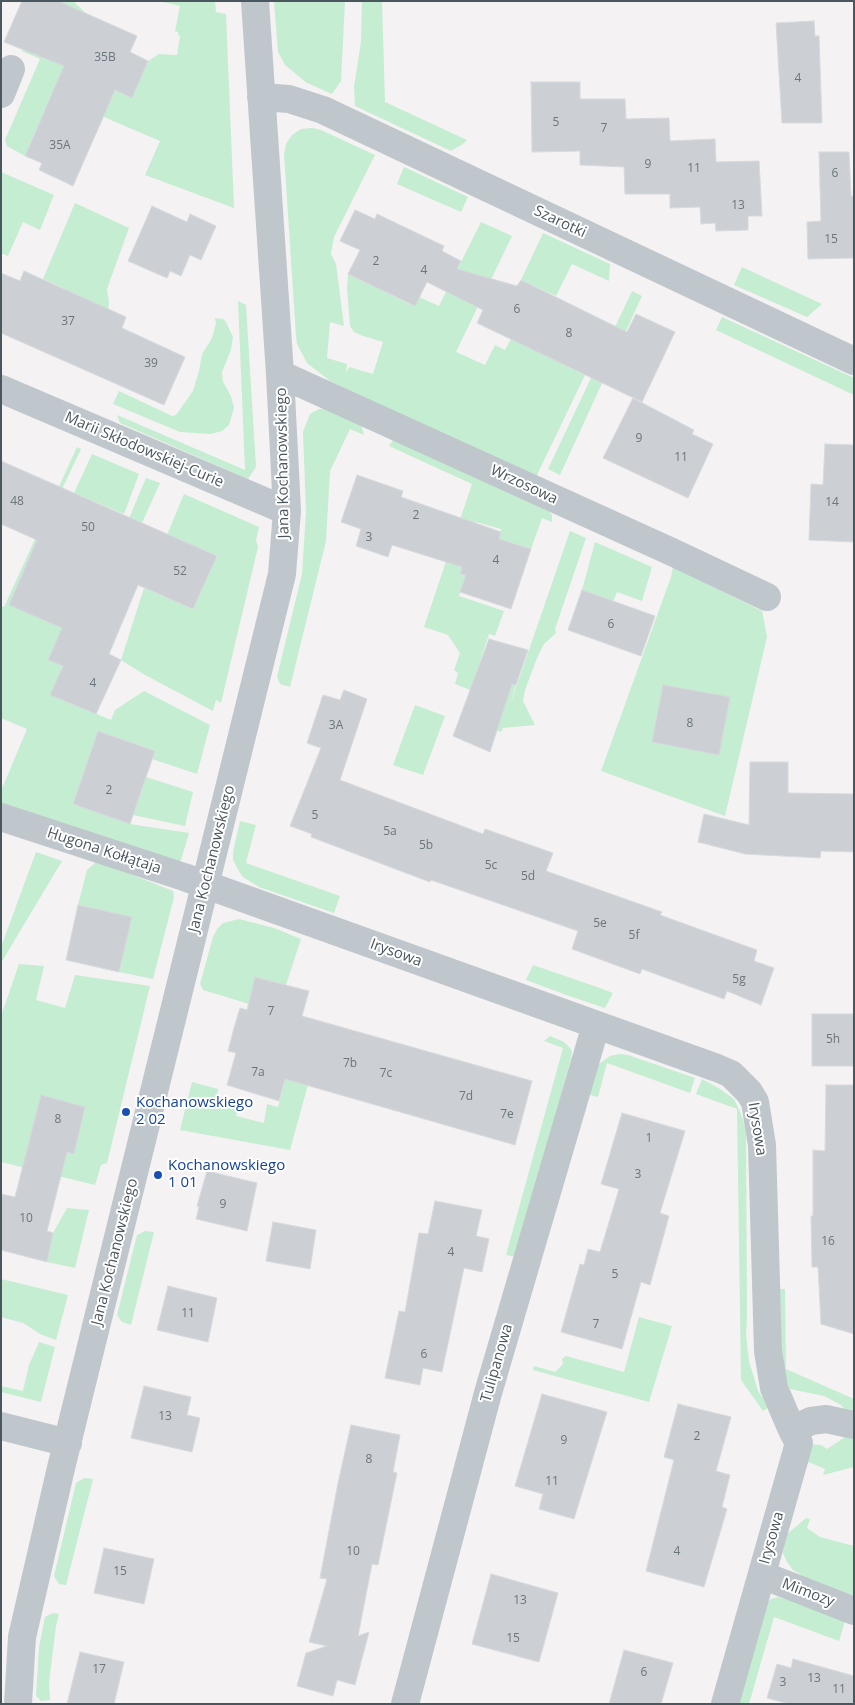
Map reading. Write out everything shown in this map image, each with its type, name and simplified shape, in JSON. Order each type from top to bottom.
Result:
[{"type":"street","name":"Jana Kochanowskiego","points":[[18,1704],[22,1637],[282,574],[287,511],[280,374],[255,1]]},
{"type":"street","points":[[1,94],[11,69]]},
{"type":"street","name":"Szarotki","points":[[261,97],[290,99],[323,110],[854,361]]},
{"type":"street","name":"Wrzosowa","points":[[280,374],[672,552],[766,598]]},
{"type":"street","name":"Marii Skłodowskiej-Curie","points":[[1,389],[287,511]]},
{"type":"street","name":"Hugona Kołłątaja","points":[[1,817],[206,886]]},
{"type":"street","name":"Irysowa","points":[[206,886],[731,1074],[749,1092],[755,1102],[762,1145],[768,1351],[774,1388],[799,1443],[725,1704]]},
{"type":"street","name":"Tulipanowa","points":[[404,1704],[488,1394],[596,1025]]},
{"type":"street","points":[[792,1430],[810,1421],[826,1419],[854,1425]]},
{"type":"street","points":[[1,1426],[68,1443]]},
{"type":"street","name":"Mimozy","points":[[762,1575],[854,1611]]},
{"type":"green space","points":[[43,1],[73,1],[87,14],[64,68],[131,97],[148,61],[159,54],[177,55],[180,36],[175,31],[180,6],[158,1],[215,1],[216,12],[226,14],[234,208],[145,175],[160,141],[104,117],[95,135],[44,111],[25,156],[7,146],[5,140],[40,59],[22,51]]},
{"type":"green space","points":[[274,1],[345,1],[341,81],[332,94],[307,83],[285,65],[278,52]]},
{"type":"green space","points":[[362,1],[382,1],[385,102],[467,140],[463,144],[451,151],[355,106],[354,87],[361,42]]},
{"type":"green space","points":[[312,128],[321,130],[375,155],[334,237],[331,254],[336,264],[344,326],[330,322],[327,358],[347,364],[346,373],[349,367],[373,374],[383,342],[354,332],[350,326],[347,288],[348,274],[414,306],[419,297],[439,306],[481,222],[512,236],[456,352],[485,365],[495,345],[505,350],[511,339],[585,375],[536,477],[377,405],[330,381],[307,363],[297,344],[296,336],[284,154],[286,144],[292,135],[301,129]]},
{"type":"green space","points":[[404,167],[468,197],[461,212],[397,184]]},
{"type":"green space","points":[[1,172],[54,195],[40,230],[23,222],[8,256],[1,253]]},
{"type":"green space","points":[[75,203],[129,228],[107,289],[109,302],[108,316],[61,295],[63,288],[43,279]]},
{"type":"green space","points":[[543,233],[610,264],[609,281],[572,264],[556,296],[521,280]]},
{"type":"green space","points":[[742,267],[822,304],[807,317],[734,285]]},
{"type":"green space","points":[[632,291],[642,296],[560,475],[548,469]]},
{"type":"green space","points":[[238,301],[246,305],[256,467],[248,479],[120,423],[117,415],[245,470]]},
{"type":"green space","points":[[722,317],[854,378],[854,395],[716,330]]},
{"type":"green space","points":[[215,318],[223,319],[226,322],[233,337],[231,350],[222,372],[223,382],[231,396],[234,408],[229,425],[222,431],[211,434],[180,432],[113,404],[119,391],[172,416],[176,415],[193,391],[202,354],[212,338],[216,323]]},
{"type":"green space","points":[[319,409],[326,409],[361,424],[364,435],[350,429],[330,471],[326,541],[290,687],[280,684],[277,677],[302,574],[306,512],[303,432],[310,414]]},
{"type":"green space","points":[[393,440],[548,510],[552,515],[552,522],[542,518],[531,549],[499,539],[501,529],[476,522],[460,573],[466,575],[459,596],[504,611],[495,636],[489,634],[477,671],[516,685],[510,705],[570,531],[586,538],[555,629],[556,633],[544,644],[525,690],[523,701],[535,725],[503,728],[501,732],[483,725],[491,698],[455,684],[458,673],[454,670],[460,653],[448,635],[424,627],[472,484],[389,446]]},
{"type":"green space","points":[[77,447],[81,449],[38,540],[89,573],[48,660],[63,666],[50,695],[111,720],[115,710],[144,691],[210,725],[197,774],[152,759],[155,751],[98,731],[73,804],[130,824],[189,833],[179,862],[1,804],[1,791],[27,729],[1,718],[1,607],[4,607]]},
{"type":"green space","points":[[92,454],[139,474],[124,514],[74,493]]},
{"type":"green space","points":[[146,478],[160,483],[107,601],[125,528]]},
{"type":"green space","points":[[184,494],[259,527],[256,540],[258,547],[221,703],[216,700],[213,711],[121,660],[144,588],[193,609],[217,556],[167,535]]},
{"type":"green space","points":[[595,542],[652,567],[642,601],[617,592],[613,602],[582,590]]},
{"type":"green space","points":[[673,567],[762,611],[767,637],[725,816],[601,771]]},
{"type":"green space","points":[[415,705],[445,716],[423,775],[393,765]]},
{"type":"green space","points":[[146,777],[193,792],[185,826],[133,815]]},
{"type":"green space","points":[[240,821],[256,825],[246,863],[340,896],[334,913],[259,887],[243,877],[233,859]]},
{"type":"green space","points":[[36,852],[62,861],[1,963],[1,947]]},
{"type":"green space","points":[[100,862],[173,891],[174,897],[153,979],[119,972],[132,917],[78,905],[87,870],[95,863]]},
{"type":"green space","points":[[239,919],[274,928],[301,939],[286,985],[255,977],[249,1004],[203,990],[200,984],[217,929],[223,923]]},
{"type":"green space","points":[[19,964],[44,966],[36,1000],[65,1008],[75,975],[150,986],[107,1163],[101,1165],[95,1185],[1,1162],[1,1016]]},
{"type":"green space","points":[[533,965],[613,993],[605,1008],[572,997],[526,980]]},
{"type":"green space","points":[[550,1036],[564,1042],[569,1047],[572,1051],[571,1059],[516,1257],[506,1255],[563,1048],[544,1041]]},
{"type":"green space","points":[[294,1046],[317,1052],[290,1150],[180,1130],[192,1082],[218,1089],[217,1096],[239,1102],[236,1116],[264,1123],[267,1104],[278,1107]]},
{"type":"green space","points":[[620,1054],[695,1078],[690,1093],[607,1063],[598,1097],[586,1094],[599,1064],[610,1056]]},
{"type":"green space","points":[[702,1079],[734,1099],[746,1129],[746,1335],[749,1361],[758,1391],[769,1407],[763,1411],[741,1380],[737,1109],[696,1094]]},
{"type":"green space","points":[[67,1208],[89,1210],[75,1268],[47,1262],[53,1233]]},
{"type":"green space","points":[[145,1231],[154,1232],[131,1325],[122,1322],[117,1315],[137,1235]]},
{"type":"green space","points":[[1,1279],[68,1295],[56,1340],[40,1334],[23,1323],[1,1317]]},
{"type":"green space","points":[[780,1289],[785,1289],[786,1369],[854,1399],[854,1414],[847,1412],[841,1405],[824,1396],[790,1389],[782,1370]]},
{"type":"green space","points":[[639,1317],[672,1326],[649,1402],[533,1370],[534,1366],[555,1372],[563,1364],[562,1359],[566,1356],[624,1372]]},
{"type":"green space","points":[[39,1342],[55,1347],[41,1402],[1,1392],[1,1386],[23,1391],[29,1365]]},
{"type":"green space","points":[[846,1431],[854,1433],[854,1467],[823,1475],[825,1469],[806,1461],[809,1444],[821,1445],[827,1449],[845,1437]]},
{"type":"green space","points":[[84,1478],[93,1479],[66,1585],[59,1584],[54,1576],[76,1483]]},
{"type":"green space","points":[[806,1518],[810,1519],[807,1528],[820,1537],[854,1546],[854,1596],[806,1578],[793,1570],[787,1562],[783,1553],[785,1536]]},
{"type":"green space","points":[[778,1597],[845,1621],[839,1641],[774,1617],[749,1704],[738,1704],[766,1603]]},
{"type":"green space","points":[[53,1613],[59,1614],[49,1683],[50,1700],[41,1701],[36,1696],[39,1647],[45,1617]]},
{"type":"building","points":[[22,1],[58,1],[137,36],[130,52],[148,61],[132,98],[115,90],[73,186],[39,170],[42,163],[25,156],[64,66],[4,42]]},
{"type":"building","points":[[814,21],[815,36],[819,36],[822,123],[782,123],[776,23]]},
{"type":"building","points":[[531,82],[580,82],[580,99],[625,99],[626,119],[669,118],[670,141],[715,139],[716,162],[759,161],[762,216],[748,216],[748,230],[716,231],[715,223],[701,224],[700,207],[670,208],[670,194],[625,194],[624,167],[580,165],[580,151],[532,152]]},
{"type":"building","points":[[819,152],[849,152],[851,196],[854,196],[854,258],[808,259],[807,222],[821,221]]},
{"type":"building","points":[[152,206],[187,222],[190,214],[216,226],[201,260],[190,255],[181,276],[170,271],[167,278],[128,261]]},
{"type":"building","points":[[355,210],[375,219],[377,214],[444,246],[442,251],[461,261],[457,269],[517,286],[521,280],[627,332],[636,314],[675,332],[642,402],[477,323],[483,310],[427,282],[415,306],[348,274],[360,250],[340,241]]},
{"type":"building","points":[[24,271],[126,317],[122,328],[185,357],[164,405],[1,333],[1,273],[20,281]]},
{"type":"building","points":[[633,398],[694,430],[692,434],[713,444],[688,498],[603,458]]},
{"type":"building","points":[[825,444],[854,445],[854,542],[809,540],[811,484],[823,485]]},
{"type":"building","points":[[1,461],[217,556],[193,609],[138,585],[109,654],[121,660],[96,714],[50,695],[63,666],[48,660],[62,628],[9,605],[37,540],[1,524]]},
{"type":"building","points":[[357,475],[403,491],[401,497],[501,532],[499,539],[531,549],[511,609],[460,592],[466,575],[460,574],[462,567],[392,545],[388,557],[356,546],[361,529],[341,522]]},
{"type":"building","points":[[582,590],[655,616],[641,656],[568,630]]},
{"type":"building","points":[[489,639],[528,650],[516,685],[512,684],[490,752],[453,736]]},
{"type":"building","points":[[663,685],[730,697],[719,755],[652,742]]},
{"type":"building","points":[[344,690],[367,699],[340,780],[483,834],[485,829],[553,853],[546,871],[662,912],[660,915],[757,950],[754,961],[774,968],[761,1005],[727,991],[724,999],[642,969],[640,974],[572,949],[578,931],[431,880],[430,882],[311,837],[312,834],[290,826],[321,748],[307,743],[323,695],[340,700]]},
{"type":"building","points":[[98,731],[155,751],[130,824],[73,804]]},
{"type":"building","points":[[750,762],[788,762],[788,793],[854,794],[854,852],[821,851],[820,858],[745,854],[698,842],[704,814],[749,825]]},
{"type":"building","points":[[78,905],[132,917],[119,972],[66,960]]},
{"type":"building","points":[[255,977],[309,991],[302,1016],[532,1081],[515,1145],[285,1079],[279,1101],[227,1085],[236,1053],[228,1051],[240,1008],[247,1010]]},
{"type":"building","points":[[812,1014],[854,1014],[854,1066],[812,1066]]},
{"type":"building","points":[[826,1085],[854,1085],[854,1334],[821,1324],[818,1267],[812,1267],[813,1150],[825,1151]]},
{"type":"building","points":[[41,1095],[85,1107],[74,1154],[67,1152],[47,1231],[53,1233],[47,1262],[1,1250],[1,1194],[15,1197]]},
{"type":"building","points":[[622,1113],[685,1131],[660,1213],[669,1216],[650,1285],[641,1282],[622,1349],[561,1332],[580,1264],[584,1265],[588,1249],[600,1252],[619,1189],[601,1184]]},
{"type":"building","points":[[207,1171],[257,1183],[247,1231],[196,1219],[199,1207],[197,1206]]},
{"type":"building","points":[[435,1201],[482,1210],[476,1236],[489,1239],[482,1272],[464,1268],[442,1372],[423,1368],[420,1385],[385,1378],[399,1311],[405,1312],[419,1233],[428,1234]]},
{"type":"building","points":[[273,1222],[316,1230],[310,1269],[266,1261]]},
{"type":"building","points":[[168,1286],[217,1298],[208,1342],[157,1330]]},
{"type":"building","points":[[144,1386],[191,1397],[187,1415],[200,1418],[192,1452],[131,1438]]},
{"type":"building","points":[[542,1394],[607,1412],[574,1519],[539,1509],[543,1494],[515,1486]]},
{"type":"building","points":[[678,1404],[731,1417],[716,1471],[730,1475],[722,1507],[727,1509],[704,1587],[646,1571],[674,1460],[664,1457]]},
{"type":"building","points":[[351,1425],[400,1435],[393,1472],[397,1473],[378,1565],[372,1564],[358,1636],[369,1632],[355,1685],[337,1680],[333,1696],[297,1686],[306,1653],[327,1646],[309,1642],[327,1579],[320,1578]]},
{"type":"building","points":[[104,1548],[154,1559],[144,1604],[94,1593]]},
{"type":"building","points":[[491,1574],[558,1593],[539,1662],[472,1644]]},
{"type":"building","points":[[624,1650],[673,1663],[661,1704],[609,1704]]},
{"type":"building","points":[[80,1652],[124,1662],[114,1704],[67,1704]]},
{"type":"building","points":[[793,1659],[854,1676],[854,1704],[789,1704],[767,1698],[777,1664],[791,1668]]},
{"type":"place","name":"Kochanowskiego 2 02","points":[[126,1112]]},
{"type":"place","name":"Kochanowskiego 1 01","points":[[158,1175]]}]
